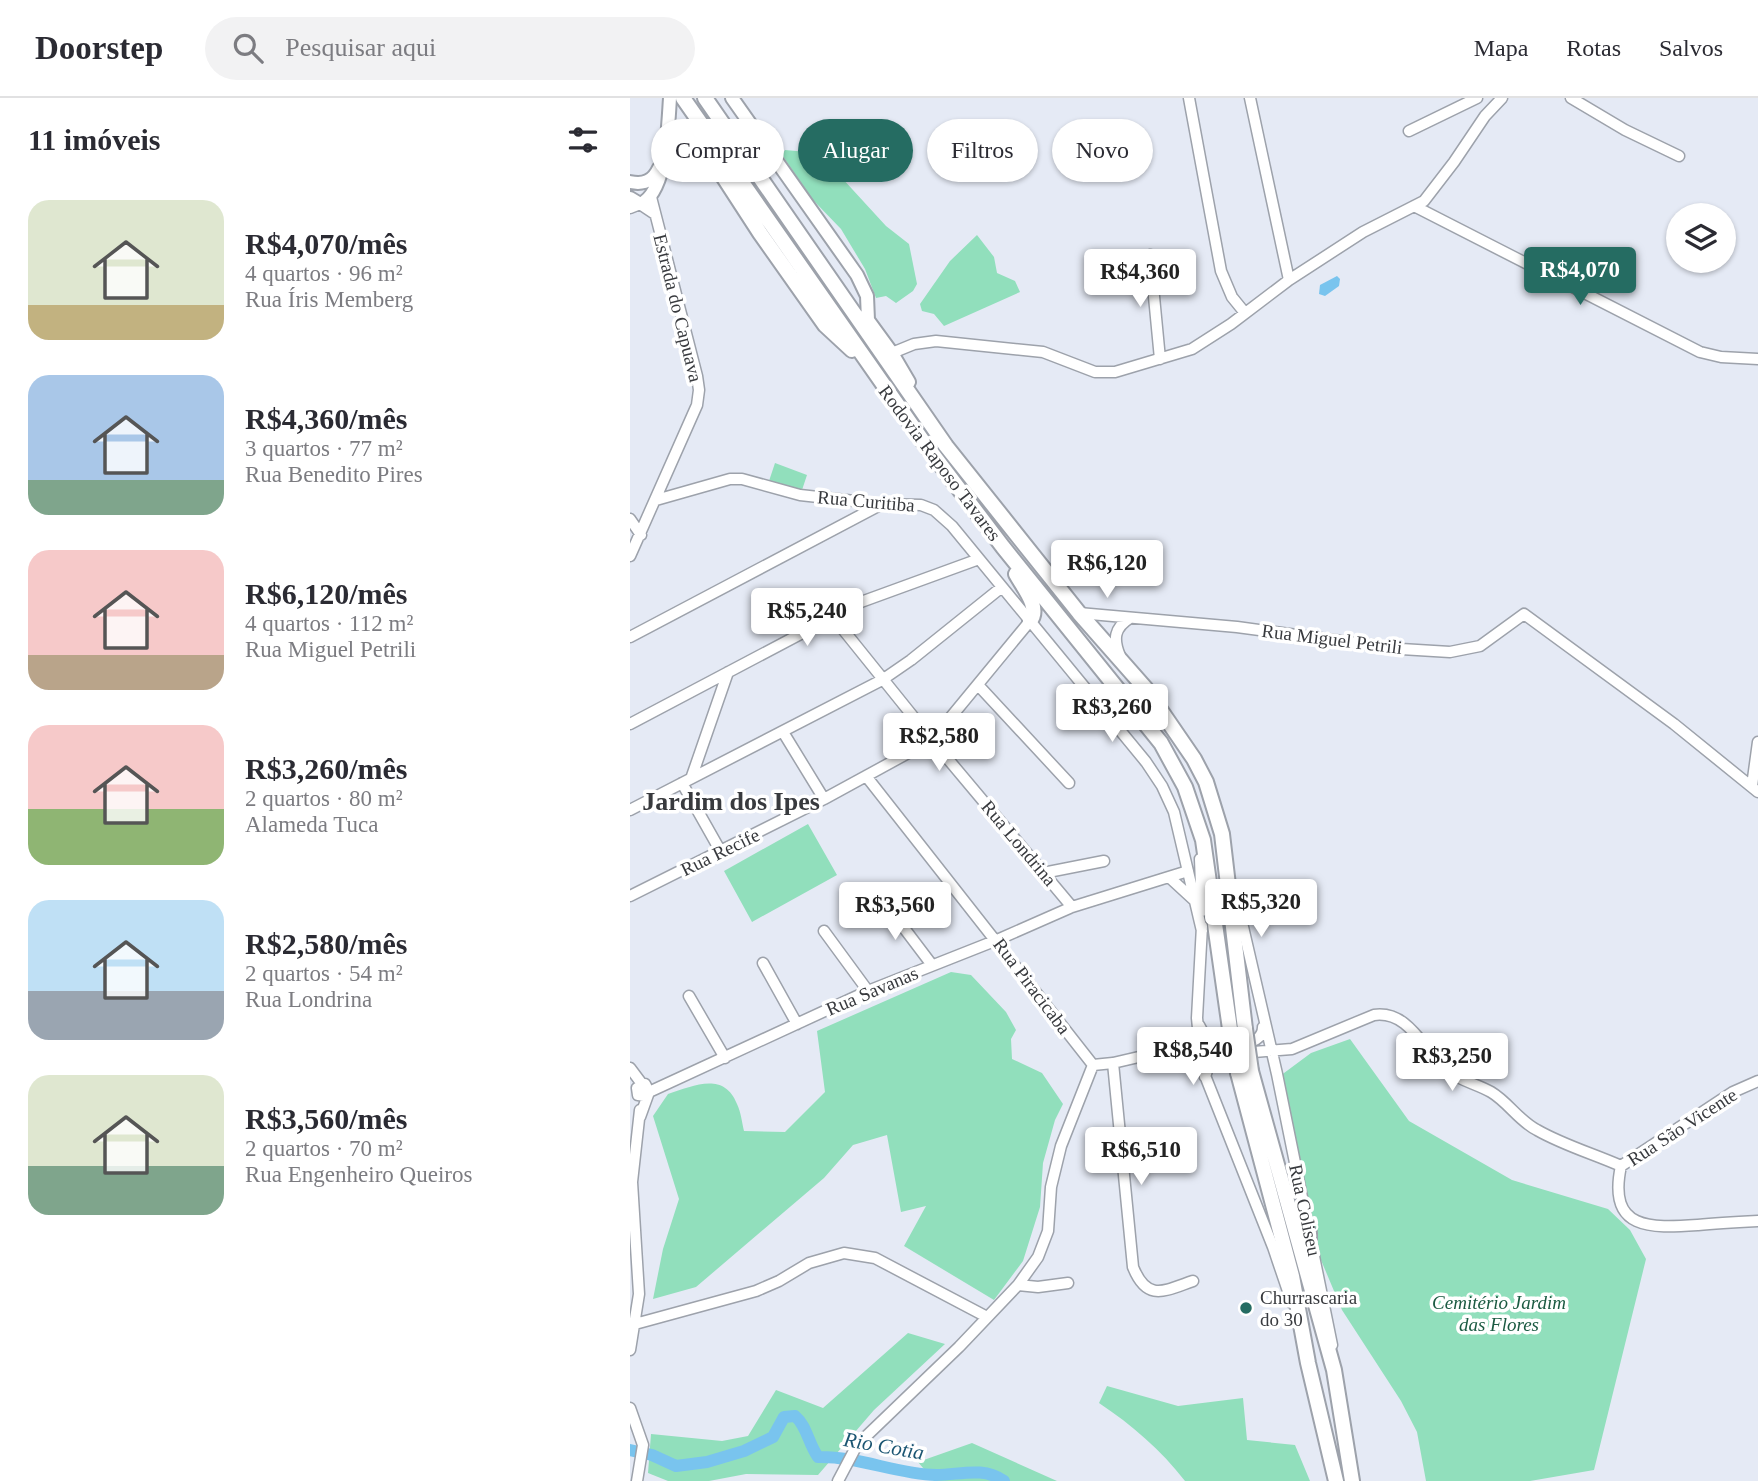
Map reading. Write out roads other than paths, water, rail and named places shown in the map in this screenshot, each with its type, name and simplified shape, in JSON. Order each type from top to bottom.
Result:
[{"type":"highway","name":"Rodovia Raposo Tavares","points":[[683,98],[864,359],[1003,547],[1160,743],[1173,763],[1195,813],[1208,864],[1245,1072],[1336,1481]]},
{"type":"highway","name":"Rodovia Raposo Tavares","points":[[705,98],[946,446],[1079,613],[1164,712],[1194,759],[1206,782],[1222,834],[1238,1029]]},
{"type":"highway","points":[[1003,547],[1034,608],[1030,621]]},
{"type":"highway","name":"Rodovia Raposo Tavares","points":[[1245,1072],[1308,1272],[1334,1370],[1352,1481]]},
{"type":"highway","points":[[1308,1272],[1309,1233]]},
{"type":"main road","points":[[668,119],[670,98]]},
{"type":"main road","points":[[732,98],[858,275],[867,296],[869,320]]},
{"type":"main road","points":[[670,119],[680,108],[687,109],[695,117]]},
{"type":"main road","points":[[651,180],[632,186],[642,199],[659,182]]},
{"type":"main road","points":[[810,250],[869,320],[946,446]]},
{"type":"street","points":[[1189,98],[1221,271],[1232,297],[1245,313]]},
{"type":"street","points":[[1250,98],[1289,280]]},
{"type":"street","points":[[892,354],[914,344],[936,341],[1043,352],[1102,373],[1115,372],[1192,349],[1289,280],[1363,232],[1424,201],[1485,116],[1502,98]]},
{"type":"street","points":[[1571,98],[1625,130],[1679,156]]},
{"type":"street","points":[[1409,131],[1472,100],[1485,116]]},
{"type":"street","name":"Estrada do Capuava","points":[[630,556],[697,405],[699,390],[655,214],[642,199]]},
{"type":"street","points":[[1414,206],[1700,352],[1721,357],[1758,359]]},
{"type":"street","points":[[1150,256],[1160,359]]},
{"type":"street","name":"Rua Curitiba","points":[[656,500],[735,478],[800,495],[882,504],[920,505],[934,510],[952,526],[1152,770],[1174,812],[1202,931]]},
{"type":"street","points":[[630,638],[882,504]]},
{"type":"street","points":[[630,519],[641,535]]},
{"type":"street","points":[[630,724],[862,602],[979,559]]},
{"type":"street","points":[[630,810],[882,680],[1002,587]]},
{"type":"street","name":"Rua Miguel Petrili","points":[[1079,613],[1237,627],[1401,649],[1450,652],[1480,646],[1524,614],[1674,724],[1755,789]]},
{"type":"street","name":"Rua Londrina","points":[[833,617],[882,680],[1072,906]]},
{"type":"street","points":[[1124,665],[1115,645],[1115,637],[1120,624],[1130,618]]},
{"type":"street","name":"Rua Recife","points":[[630,896],[824,799],[932,740],[1030,621]]},
{"type":"street","points":[[692,776],[728,672]]},
{"type":"street","points":[[978,685],[1069,783]]},
{"type":"street","points":[[783,732],[824,799]]},
{"type":"street","points":[[1755,789],[1758,742]]},
{"type":"street","name":"Rua Piracicaba","points":[[866,776],[1093,1065]]},
{"type":"street","points":[[682,783],[721,852]]},
{"type":"street","points":[[1195,813],[1200,853],[1202,931],[1196,1018],[1199,1050],[1205,1077],[1273,1247],[1303,1338]]},
{"type":"street","name":"Rua Coliseu","points":[[1222,834],[1276,1070],[1330,1327],[1334,1370]]},
{"type":"street","points":[[1043,873],[1104,862]]},
{"type":"street","name":"Rua Savanas","points":[[643,1091],[677,1079],[868,992],[997,940],[1072,906],[1188,872]]},
{"type":"street","points":[[1169,877],[1195,900]]},
{"type":"street","points":[[883,900],[932,965]]},
{"type":"street","points":[[824,931],[868,992]]},
{"type":"street","points":[[763,963],[797,1024]]},
{"type":"street","points":[[689,996],[725,1058]]},
{"type":"street","points":[[1254,1052],[1269,1060],[1276,1070],[1289,1050],[1374,1015],[1396,1017],[1409,1027],[1446,1070],[1459,1079],[1492,1093],[1537,1130],[1621,1166]]},
{"type":"street","points":[[1196,1018],[1200,1031],[1206,1038],[1225,1043],[1256,1040],[1263,1032],[1264,1020]]},
{"type":"street","points":[[1186,1046],[1198,1032]]},
{"type":"street","points":[[838,1481],[852,1452],[988,1317],[1018,1285],[1038,1257],[1045,1242],[1051,1187],[1061,1146],[1093,1065],[1186,1046],[1199,1050],[1254,1052],[1270,1045],[1289,1050]]},
{"type":"street","points":[[1205,1077],[1209,1064],[1222,1051]]},
{"type":"street","points":[[1113,1063],[1133,1267],[1138,1279],[1147,1289],[1156,1292],[1193,1281]]},
{"type":"street","points":[[630,1068],[643,1091],[632,1170],[639,1269],[630,1350]]},
{"type":"street","points":[[630,1077],[643,1091]]},
{"type":"street","name":"Rua São Vicente","points":[[1758,1081],[1733,1092],[1621,1166],[1618,1179],[1620,1202],[1628,1216],[1644,1226],[1758,1220]]},
{"type":"street","points":[[635,1324],[756,1291],[809,1263],[844,1253],[874,1258],[988,1317]]},
{"type":"street","points":[[1018,1285],[1038,1287],[1068,1283]]},
{"type":"street","points":[[630,1408],[643,1444],[637,1481]]},
{"type":"water","points":[[1337,276],[1340,279],[1339,286],[1325,296],[1319,294],[1320,285]]},
{"type":"waterway","name":"Rio Cotia","points":[[630,1450],[652,1455],[676,1466],[707,1462],[744,1451],[773,1437],[784,1417],[795,1416],[818,1457],[848,1459],[921,1474],[987,1474],[1004,1481]]},
{"type":"place","name":"Churrascaria do 30","points":[[1246,1308]]},
{"type":"district","name":"Jardim dos Ipes","points":[[731,801]]},
{"type":"park label","name":"Cemitério Jardim das Flores","points":[[1499,1313]]}]
